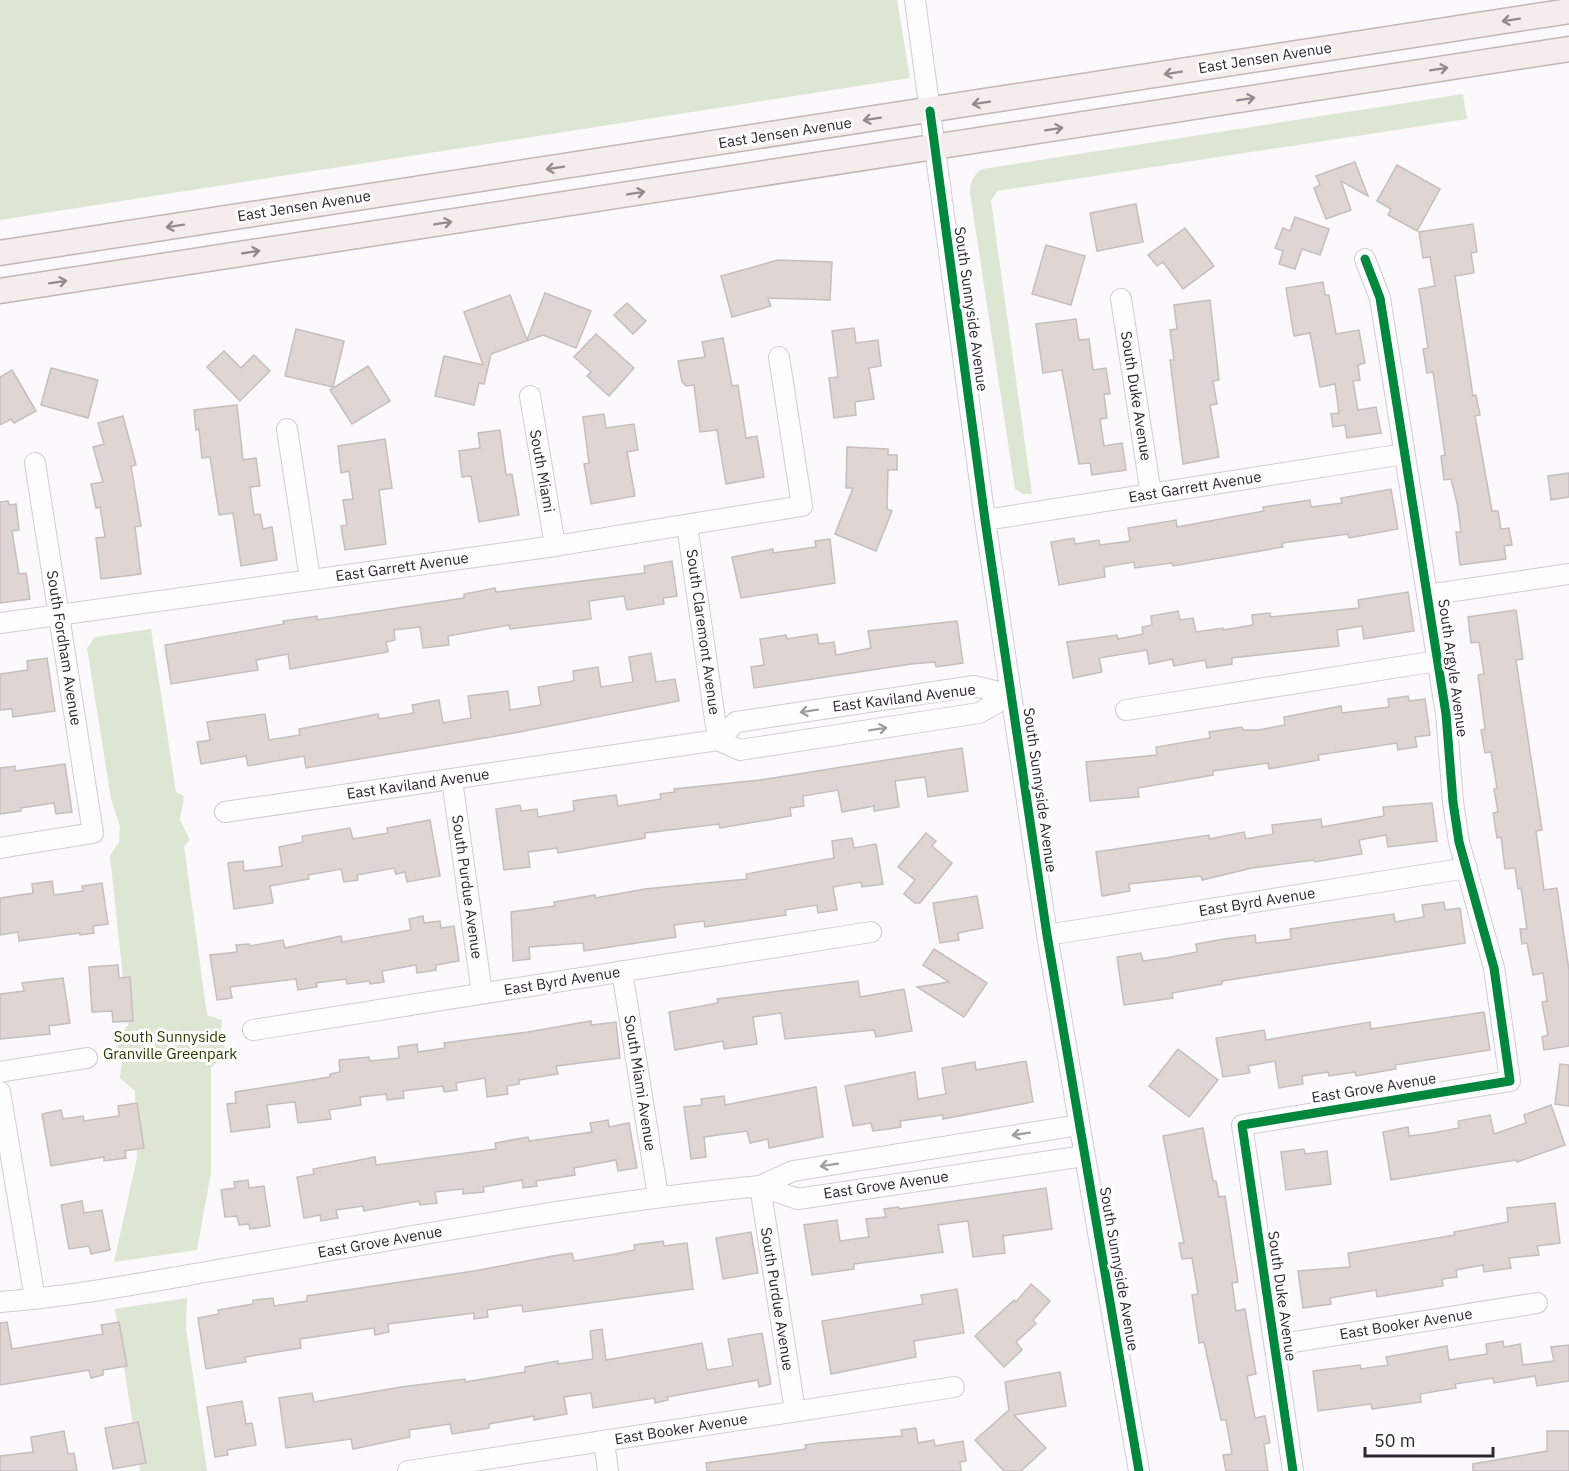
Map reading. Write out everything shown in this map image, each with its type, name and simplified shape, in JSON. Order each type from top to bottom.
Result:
[{"type":"main road","name":"East Jensen Avenue","points":[[0,253],[1569,11]]},
{"type":"main road","points":[[0,291],[1569,49]]},
{"type":"street","name":"South Sunnyside Avenue","points":[[915,0],[985,520],[1047,935],[1139,1471]]},
{"type":"street","name":"South Argyle Avenue","points":[[1365,259],[1380,298],[1446,714],[1453,801],[1467,868],[1494,968],[1510,1081]]},
{"type":"street","name":"South Duke Avenue","points":[[1121,299],[1151,494]]},
{"type":"street","name":"East Garrett Avenue","points":[[0,623],[555,546],[802,506],[780,357]]},
{"type":"street","name":"South Miami","points":[[530,396],[555,546]]},
{"type":"street","points":[[287,429],[310,579]]},
{"type":"street","name":"East Garrett Avenue","points":[[985,520],[1404,454]]},
{"type":"street","name":"South Fordham Avenue","points":[[0,848],[93,833],[34,463]]},
{"type":"street","name":"South Claremont Avenue","points":[[687,525],[718,740]]},
{"type":"street","points":[[1427,595],[1569,574]]},
{"type":"street","points":[[1126,710],[1437,661]]},
{"type":"street","name":"East Kaviland Avenue","points":[[718,740],[736,722],[781,715],[974,686],[1011,695]]},
{"type":"street","name":"East Kaviland Avenue","points":[[225,812],[718,740],[740,750],[979,713],[1011,695]]},
{"type":"street","name":"South Purdue Avenue","points":[[452,780],[482,993]]},
{"type":"street","name":"East Byrd Avenue","points":[[1047,935],[1467,868]]},
{"type":"street","name":"East Byrd Avenue","points":[[253,1030],[871,932]]},
{"type":"street","name":"South Miami Avenue","points":[[622,971],[658,1196]]},
{"type":"street","points":[[0,1072],[87,1058]]},
{"type":"street","name":"East Grove Avenue","points":[[1242,1125],[1510,1081]]},
{"type":"street","points":[[0,1092],[35,1299]]},
{"type":"street","name":"East Grove Avenue","points":[[0,1302],[35,1299],[658,1196],[760,1186],[793,1171],[1079,1125]]},
{"type":"street","name":"South Duke Avenue","points":[[1242,1125],[1293,1471]]},
{"type":"street","name":"East Grove Avenue","points":[[760,1186],[798,1199],[1084,1156]]},
{"type":"street","name":"South Purdue Avenue","points":[[760,1186],[795,1411]]},
{"type":"street","name":"East Booker Avenue","points":[[1275,1345],[1537,1303]]},
{"type":"street","name":"East Booker Avenue","points":[[408,1471],[954,1387]]},
{"type":"street","points":[[603,1441],[608,1471]]},
{"type":"green space","points":[[0,0],[897,0],[910,78],[0,220]]},
{"type":"green space","points":[[1463,94],[1467,119],[997,191],[991,201],[1032,494],[1023,494],[1015,489],[970,193],[971,182],[982,169]]},
{"type":"green space","name":"South Sunnyside Granville Greenpark","points":[[151,629],[176,792],[184,796],[180,820],[190,840],[184,846],[207,1015],[222,1020],[220,1038],[228,1055],[211,1067],[211,1172],[197,1250],[114,1262],[137,1158],[135,1091],[120,1078],[122,1060],[115,1043],[128,1025],[110,856],[119,842],[120,827],[111,799],[87,648],[95,637]]},
{"type":"green space","points":[[187,1298],[186,1328],[207,1471],[140,1471],[115,1309]]},
{"type":"building","points":[[1355,162],[1368,196],[1341,181],[1351,210],[1326,219],[1314,188],[1320,185],[1316,176]]},
{"type":"building","points":[[1397,165],[1440,189],[1417,231],[1388,215],[1391,209],[1377,201]]},
{"type":"building","points":[[1136,204],[1143,242],[1097,251],[1090,213]]},
{"type":"building","points":[[1295,217],[1329,229],[1320,255],[1302,249],[1295,269],[1279,264],[1283,251],[1275,248],[1283,228],[1290,231]]},
{"type":"building","points":[[1473,224],[1477,252],[1471,253],[1474,273],[1455,276],[1473,396],[1476,395],[1480,415],[1475,416],[1492,511],[1498,511],[1501,529],[1509,528],[1512,545],[1504,546],[1506,559],[1460,565],[1456,532],[1461,532],[1457,503],[1451,479],[1444,480],[1441,456],[1445,455],[1433,372],[1427,373],[1423,349],[1428,348],[1419,289],[1435,286],[1430,257],[1423,258],[1419,232]]},
{"type":"building","points":[[1185,228],[1214,266],[1183,289],[1163,262],[1157,266],[1148,255]]},
{"type":"building","points":[[1046,245],[1085,256],[1071,305],[1032,294]]},
{"type":"building","points":[[778,260],[832,262],[830,300],[768,298],[771,306],[732,317],[721,276]]},
{"type":"building","points":[[1323,282],[1325,295],[1329,295],[1336,334],[1359,330],[1365,363],[1358,365],[1360,380],[1353,381],[1358,410],[1376,407],[1381,433],[1347,438],[1345,425],[1333,427],[1331,414],[1339,413],[1335,384],[1320,387],[1310,333],[1294,336],[1286,288]]},
{"type":"building","points":[[545,293],[591,311],[576,348],[543,335],[491,354],[484,384],[479,383],[474,405],[435,396],[444,356],[483,365],[464,312],[510,295],[527,340]]},
{"type":"building","points":[[1210,300],[1219,380],[1213,381],[1217,404],[1210,405],[1219,457],[1183,464],[1170,360],[1174,360],[1170,330],[1177,329],[1174,305]]},
{"type":"building","points":[[627,303],[646,321],[633,334],[614,315]]},
{"type":"building","points":[[1076,319],[1079,340],[1089,339],[1093,370],[1106,368],[1110,394],[1104,394],[1107,418],[1100,419],[1104,446],[1122,443],[1126,470],[1092,475],[1090,463],[1079,464],[1062,370],[1043,373],[1036,324]]},
{"type":"building","points":[[854,328],[856,343],[878,340],[881,366],[869,368],[874,399],[855,402],[856,415],[834,418],[829,378],[838,377],[832,331]]},
{"type":"building","points":[[296,329],[344,341],[333,387],[285,376]]},
{"type":"building","points":[[596,334],[634,368],[609,396],[587,376],[591,372],[574,357]]},
{"type":"building","points":[[723,338],[732,386],[738,385],[746,438],[757,436],[764,477],[726,484],[717,430],[700,432],[694,385],[686,386],[682,382],[678,361],[705,357],[702,342]]},
{"type":"building","points":[[224,351],[241,368],[254,355],[270,371],[240,401],[207,367]]},
{"type":"building","points":[[368,366],[390,401],[352,424],[330,390]]},
{"type":"building","points":[[51,368],[98,380],[88,418],[41,405]]},
{"type":"building","points":[[12,370],[36,411],[14,423],[11,419],[0,425],[0,377]]},
{"type":"building","points":[[237,405],[243,460],[256,458],[260,486],[250,487],[254,515],[260,514],[263,529],[272,527],[277,560],[241,566],[233,513],[219,515],[210,457],[202,458],[199,429],[196,430],[194,410]]},
{"type":"building","points":[[604,414],[606,428],[634,424],[638,450],[627,452],[635,496],[591,504],[584,464],[589,463],[583,417]]},
{"type":"building","points":[[123,416],[136,465],[131,466],[141,526],[135,527],[141,574],[101,579],[96,538],[105,537],[100,507],[96,508],[91,484],[103,482],[93,447],[104,444],[98,423]]},
{"type":"building","points":[[500,430],[506,475],[512,474],[519,515],[479,522],[471,476],[462,477],[459,451],[480,448],[478,433]]},
{"type":"building","points":[[385,439],[392,488],[379,490],[386,544],[345,550],[341,526],[347,525],[343,500],[353,499],[349,471],[341,473],[338,446]]},
{"type":"building","points":[[847,447],[888,449],[888,455],[897,455],[897,470],[888,470],[887,509],[892,511],[876,551],[835,534],[853,488],[846,488]]},
{"type":"building","points":[[1569,473],[1569,497],[1551,500],[1548,476]]},
{"type":"building","points":[[1391,489],[1398,529],[1349,538],[1348,534],[1282,543],[1283,547],[1173,566],[1172,563],[1135,568],[1134,562],[1104,567],[1105,577],[1059,585],[1051,542],[1074,538],[1075,544],[1099,540],[1100,545],[1130,541],[1128,528],[1176,520],[1177,527],[1264,511],[1263,507],[1310,500],[1311,507],[1342,503],[1341,498]]},
{"type":"building","points":[[8,501],[9,505],[16,504],[19,530],[12,531],[19,574],[26,573],[30,599],[0,603],[0,502]]},
{"type":"building","points":[[830,539],[835,583],[741,598],[732,557],[773,549],[773,553],[816,547],[815,541]]},
{"type":"building","points":[[672,561],[677,596],[663,598],[664,604],[627,610],[624,596],[589,601],[591,619],[510,629],[509,625],[448,636],[449,645],[423,648],[420,627],[394,630],[395,640],[386,642],[388,652],[290,669],[288,654],[256,660],[258,670],[171,684],[165,645],[284,624],[283,621],[317,616],[317,620],[464,598],[464,594],[495,588],[496,592],[645,573],[644,566]]},
{"type":"building","points":[[1408,592],[1414,631],[1364,639],[1362,626],[1337,630],[1339,646],[1232,658],[1232,664],[1207,668],[1205,660],[1174,666],[1172,659],[1149,664],[1147,650],[1099,658],[1102,672],[1073,678],[1067,642],[1117,635],[1118,639],[1143,634],[1142,627],[1152,625],[1151,616],[1178,611],[1180,620],[1193,618],[1196,632],[1223,628],[1223,630],[1253,625],[1252,615],[1270,613],[1270,617],[1359,608],[1358,600]]},
{"type":"building","points":[[1516,610],[1523,659],[1516,660],[1542,830],[1536,831],[1544,890],[1557,888],[1569,970],[1569,1046],[1544,1050],[1542,1037],[1548,1035],[1542,1002],[1547,1001],[1543,973],[1533,975],[1527,943],[1522,944],[1520,929],[1527,929],[1521,888],[1518,889],[1515,868],[1505,869],[1501,837],[1497,838],[1493,813],[1498,812],[1494,789],[1497,788],[1491,752],[1485,753],[1481,730],[1485,729],[1478,675],[1484,674],[1479,642],[1471,643],[1468,617]]},
{"type":"building","points":[[957,621],[963,663],[936,667],[935,662],[911,664],[754,688],[751,667],[764,665],[760,639],[786,635],[787,639],[817,634],[819,644],[834,642],[836,655],[871,648],[868,631]]},
{"type":"building","points":[[651,653],[656,682],[675,679],[679,701],[514,733],[306,768],[304,756],[248,766],[246,756],[201,764],[197,742],[210,740],[207,722],[265,714],[269,740],[300,735],[299,729],[378,714],[379,719],[414,713],[412,705],[439,700],[443,723],[471,718],[468,696],[508,691],[510,710],[541,705],[538,687],[574,681],[573,671],[598,667],[601,687],[633,682],[629,657]]},
{"type":"building","points":[[47,658],[55,711],[13,717],[12,709],[0,710],[0,674],[28,670],[27,661]]},
{"type":"building","points":[[1408,696],[1409,701],[1425,699],[1430,735],[1415,737],[1417,747],[1398,750],[1397,743],[1318,755],[1319,760],[1269,769],[1268,763],[1213,771],[1213,775],[1138,788],[1139,797],[1090,801],[1086,762],[1157,755],[1156,747],[1210,738],[1209,732],[1242,727],[1243,730],[1258,730],[1285,725],[1284,717],[1341,706],[1342,713],[1389,707],[1388,699]]},
{"type":"building","points":[[962,748],[968,791],[928,797],[925,777],[895,781],[899,807],[874,811],[874,806],[842,812],[838,790],[803,796],[804,806],[790,808],[791,816],[720,828],[719,824],[645,833],[645,838],[558,853],[557,848],[528,852],[530,867],[504,870],[496,809],[520,805],[521,811],[537,809],[538,817],[574,811],[573,801],[616,795],[618,806],[661,799],[660,794],[675,792],[674,789],[760,780]]},
{"type":"building","points":[[65,764],[72,812],[56,814],[54,803],[0,814],[0,768],[15,766],[15,771]]},
{"type":"building","points":[[1432,803],[1437,841],[1388,847],[1386,835],[1359,840],[1362,854],[1315,862],[1314,860],[1252,868],[1202,880],[1201,876],[1129,884],[1130,891],[1102,896],[1096,852],[1209,835],[1209,839],[1244,832],[1246,839],[1273,834],[1272,825],[1321,819],[1322,827],[1384,816],[1383,807]]},
{"type":"building","points":[[430,820],[440,876],[407,882],[405,872],[396,874],[394,868],[357,875],[358,880],[344,882],[341,869],[308,875],[309,879],[270,886],[273,903],[234,909],[228,863],[243,861],[244,871],[282,866],[279,847],[303,842],[302,836],[350,828],[353,839],[388,833],[387,828]]},
{"type":"building","points":[[926,833],[936,841],[932,846],[952,863],[920,903],[915,903],[904,894],[915,880],[898,867]]},
{"type":"building","points":[[852,838],[854,848],[876,844],[883,884],[862,887],[861,882],[833,887],[837,910],[818,913],[817,905],[785,910],[786,915],[705,927],[704,921],[674,925],[676,937],[584,951],[583,943],[529,947],[530,959],[513,961],[511,912],[555,906],[554,902],[595,895],[595,898],[645,889],[747,879],[746,874],[834,858],[832,841]]},
{"type":"building","points":[[52,881],[54,895],[83,891],[82,886],[102,883],[108,924],[93,926],[94,933],[80,935],[80,933],[19,941],[18,932],[0,935],[0,898],[33,893],[32,884]]},
{"type":"building","points":[[977,896],[983,928],[958,933],[959,940],[940,943],[933,903]]},
{"type":"building","points":[[1444,902],[1445,910],[1460,908],[1465,943],[1222,981],[1222,984],[1172,993],[1173,998],[1124,1005],[1117,957],[1141,953],[1143,961],[1166,958],[1197,952],[1196,944],[1255,935],[1256,943],[1291,939],[1290,929],[1394,914],[1395,922],[1424,917],[1422,905]]},
{"type":"building","points":[[423,916],[424,923],[440,921],[441,928],[454,926],[459,961],[436,965],[436,970],[417,973],[416,965],[382,971],[384,982],[370,984],[369,981],[347,984],[346,979],[316,983],[317,987],[298,990],[296,979],[230,987],[232,998],[217,1000],[210,955],[237,952],[236,945],[249,944],[250,946],[283,940],[285,948],[341,936],[342,942],[411,930],[409,919]]},
{"type":"building","points":[[934,949],[987,983],[964,1017],[917,987],[949,982],[923,965]]},
{"type":"building","points":[[118,965],[119,978],[130,977],[133,1021],[113,1022],[112,1011],[92,1012],[89,967]]},
{"type":"building","points":[[63,978],[70,1023],[49,1026],[50,1034],[0,1039],[0,994],[24,991],[22,983]]},
{"type":"building","points":[[858,981],[860,997],[904,989],[912,1031],[876,1037],[874,1030],[785,1039],[781,1013],[753,1017],[757,1044],[724,1049],[723,1041],[675,1050],[669,1012],[718,1003],[717,999]]},
{"type":"building","points":[[1484,1012],[1490,1050],[1395,1065],[1396,1069],[1356,1076],[1355,1072],[1329,1076],[1328,1072],[1302,1076],[1303,1084],[1279,1088],[1275,1061],[1248,1066],[1250,1073],[1223,1077],[1216,1038],[1264,1030],[1266,1040],[1370,1022],[1371,1029]]},
{"type":"building","points":[[591,1021],[591,1025],[616,1022],[620,1058],[556,1066],[558,1074],[519,1080],[519,1084],[507,1086],[508,1094],[487,1097],[485,1078],[456,1083],[457,1090],[444,1092],[443,1086],[403,1091],[404,1098],[387,1100],[386,1094],[360,1097],[361,1105],[329,1110],[331,1119],[298,1123],[295,1102],[267,1105],[270,1127],[231,1132],[227,1104],[236,1103],[235,1092],[330,1077],[330,1074],[340,1072],[339,1060],[369,1057],[370,1061],[399,1058],[398,1047],[417,1044],[418,1052],[445,1048],[444,1043]]},
{"type":"building","points":[[1178,1049],[1218,1080],[1189,1117],[1149,1086]]},
{"type":"building","points":[[1026,1061],[1033,1102],[943,1119],[943,1115],[900,1121],[901,1127],[889,1129],[873,1131],[871,1123],[853,1126],[845,1086],[915,1072],[918,1099],[946,1094],[942,1068],[975,1062],[976,1070]]},
{"type":"building","points":[[1560,1064],[1569,1065],[1569,1106],[1555,1104]]},
{"type":"building","points":[[816,1087],[823,1137],[769,1148],[768,1139],[750,1143],[747,1131],[704,1137],[706,1157],[691,1159],[684,1107],[702,1105],[701,1099],[724,1096],[725,1105]]},
{"type":"building","points":[[137,1103],[144,1148],[125,1151],[126,1158],[104,1161],[104,1157],[51,1166],[42,1114],[61,1110],[63,1119],[83,1116],[84,1121],[119,1116],[118,1106]]},
{"type":"building","points":[[1551,1105],[1565,1145],[1517,1162],[1516,1160],[1391,1180],[1383,1132],[1408,1127],[1409,1136],[1433,1133],[1459,1128],[1458,1121],[1490,1115],[1494,1134],[1526,1123],[1524,1115]]},
{"type":"building","points":[[608,1120],[609,1127],[629,1123],[637,1168],[618,1171],[616,1160],[574,1168],[575,1175],[536,1181],[537,1186],[523,1188],[522,1180],[483,1187],[484,1192],[463,1194],[463,1189],[435,1192],[437,1203],[420,1205],[419,1201],[364,1211],[363,1206],[336,1210],[338,1218],[321,1221],[320,1215],[304,1218],[297,1177],[314,1174],[313,1169],[375,1157],[376,1165],[496,1149],[495,1143],[528,1137],[529,1141],[592,1132],[590,1123]]},
{"type":"building","points":[[1203,1128],[1213,1181],[1216,1181],[1219,1197],[1225,1196],[1238,1282],[1232,1283],[1236,1311],[1245,1309],[1256,1374],[1247,1376],[1255,1418],[1265,1416],[1270,1443],[1264,1444],[1268,1471],[1226,1471],[1223,1455],[1232,1454],[1226,1420],[1221,1420],[1204,1342],[1199,1343],[1192,1295],[1198,1294],[1192,1258],[1182,1259],[1179,1243],[1184,1243],[1163,1136]]},
{"type":"building","points":[[1304,1149],[1305,1154],[1327,1151],[1331,1184],[1286,1190],[1281,1152]]},
{"type":"building","points":[[248,1180],[249,1188],[264,1186],[270,1226],[250,1229],[249,1224],[239,1225],[237,1216],[225,1217],[221,1190],[235,1188],[234,1182]]},
{"type":"building","points":[[1046,1188],[1052,1229],[1003,1236],[1005,1253],[973,1257],[968,1221],[938,1225],[943,1252],[854,1264],[854,1269],[812,1275],[804,1225],[837,1220],[840,1241],[869,1237],[866,1219],[886,1217],[884,1209],[899,1207],[899,1209]]},
{"type":"building","points":[[82,1201],[84,1213],[102,1210],[110,1250],[91,1254],[89,1246],[69,1249],[61,1205]]},
{"type":"building","points":[[1555,1203],[1560,1243],[1537,1246],[1539,1255],[1509,1258],[1511,1268],[1484,1272],[1483,1265],[1456,1270],[1457,1277],[1442,1279],[1443,1286],[1377,1297],[1376,1290],[1330,1298],[1331,1304],[1303,1308],[1298,1271],[1350,1267],[1348,1253],[1455,1235],[1454,1232],[1508,1222],[1507,1208]]},
{"type":"building","points":[[751,1232],[758,1273],[723,1279],[716,1238]]},
{"type":"building","points":[[663,1241],[664,1246],[687,1243],[693,1289],[523,1312],[522,1305],[487,1310],[488,1317],[474,1319],[474,1313],[388,1324],[389,1332],[375,1335],[374,1328],[300,1339],[301,1348],[245,1357],[246,1362],[206,1369],[198,1318],[219,1314],[218,1310],[253,1304],[253,1300],[273,1298],[274,1306],[307,1301],[307,1296],[474,1271],[572,1253],[574,1261],[635,1250],[634,1245]]},
{"type":"building","points":[[1031,1284],[1050,1301],[1033,1320],[1036,1324],[1016,1342],[1022,1350],[1004,1367],[975,1336],[1014,1300],[1016,1302]]},
{"type":"building","points":[[957,1289],[964,1333],[914,1341],[916,1357],[831,1374],[822,1321],[923,1304],[921,1295]]},
{"type":"building","points":[[7,1322],[12,1349],[103,1334],[101,1325],[119,1322],[127,1366],[103,1370],[103,1375],[91,1378],[89,1370],[0,1385],[0,1323]]},
{"type":"building","points":[[602,1329],[606,1360],[702,1343],[707,1370],[733,1366],[728,1339],[762,1333],[771,1384],[759,1387],[758,1380],[667,1397],[668,1400],[655,1403],[654,1398],[593,1408],[591,1393],[564,1397],[567,1414],[534,1420],[534,1416],[489,1424],[489,1428],[452,1434],[450,1424],[409,1430],[410,1437],[353,1449],[351,1439],[286,1448],[279,1398],[312,1393],[314,1402],[401,1387],[465,1379],[465,1382],[525,1372],[525,1367],[558,1361],[558,1364],[593,1359],[590,1331]]},
{"type":"building","points":[[1503,1341],[1504,1347],[1520,1344],[1523,1365],[1554,1361],[1551,1347],[1569,1345],[1569,1381],[1537,1386],[1535,1376],[1494,1383],[1493,1378],[1455,1384],[1456,1388],[1420,1394],[1421,1402],[1372,1409],[1371,1404],[1318,1411],[1313,1371],[1360,1365],[1361,1369],[1388,1365],[1386,1357],[1447,1346],[1449,1360],[1487,1354],[1486,1344]]},
{"type":"building","points":[[1060,1372],[1066,1406],[1014,1415],[1046,1448],[1021,1471],[1004,1471],[975,1440],[1009,1410],[1005,1382]]},
{"type":"building","points":[[242,1401],[246,1424],[252,1423],[256,1445],[227,1450],[228,1455],[215,1457],[207,1407]]},
{"type":"building","points":[[138,1422],[146,1463],[113,1469],[105,1428]]},
{"type":"building","points":[[916,1428],[918,1443],[934,1440],[935,1446],[963,1441],[966,1461],[960,1462],[961,1471],[707,1471],[706,1463],[806,1449],[805,1445],[818,1443],[902,1436],[901,1430]]},
{"type":"building","points":[[64,1431],[68,1454],[74,1453],[77,1471],[0,1471],[0,1456],[33,1452],[31,1437]]},
{"type":"building","points":[[1547,1431],[1569,1431],[1569,1471],[1473,1471],[1473,1464],[1547,1451]]},
{"type":"cycle path","points":[[930,111],[985,520],[1047,935],[1139,1471]]},
{"type":"cycle path","points":[[1293,1471],[1242,1125],[1510,1081],[1494,968],[1459,842],[1453,802],[1446,714],[1380,298],[1365,259]]}]
